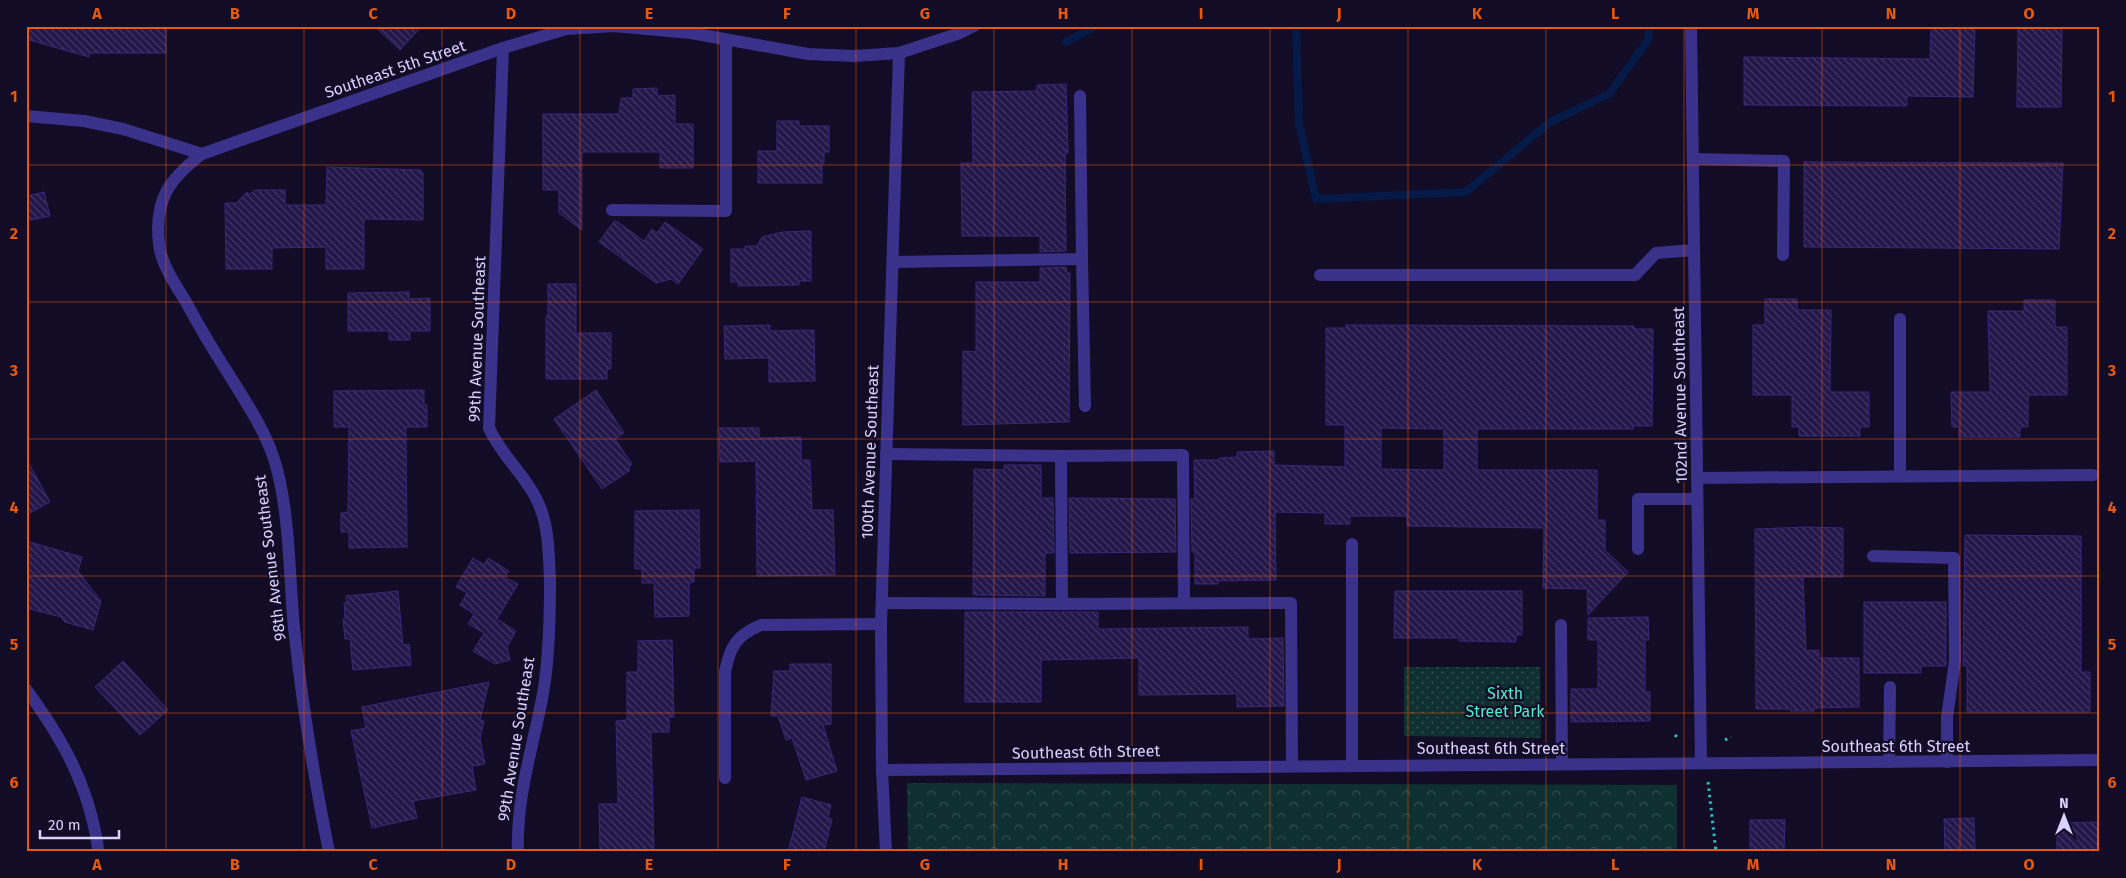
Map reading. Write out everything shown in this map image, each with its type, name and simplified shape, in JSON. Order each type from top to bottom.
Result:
[{"type":"street","name":"Southeast 5th Street","points":[[202,154],[565,27],[614,26],[673,29],[808,54],[854,56],[899,53],[960,33],[974,26]]},
{"type":"street","name":"102nd Avenue Southeast","points":[[1691,26],[1697,499],[1704,763]]},
{"type":"street","points":[[612,210],[726,211],[726,40]]},
{"type":"street","name":"99th Avenue Southeast","points":[[503,48],[489,428],[494,440],[524,477],[540,508],[549,561],[550,616],[543,697],[524,781],[517,832],[518,852]]},
{"type":"street","name":"100th Avenue Southeast","points":[[886,852],[882,770],[881,624],[899,53]]},
{"type":"street","points":[[1080,96],[1085,406]]},
{"type":"street","points":[[26,116],[84,121],[123,129],[202,154]]},
{"type":"street","name":"98th Avenue Southeast","points":[[202,154],[180,171],[169,185],[162,201],[159,245],[167,270],[261,427],[274,460],[282,496],[294,629],[317,793],[329,852]]},
{"type":"street","points":[[1693,159],[1784,161],[1783,255]]},
{"type":"street","points":[[1320,275],[1635,275],[1656,253],[1694,250]]},
{"type":"street","points":[[892,262],[1082,259]]},
{"type":"street","points":[[1900,319],[1900,476]]},
{"type":"street","points":[[886,454],[1183,455],[1184,603]]},
{"type":"street","points":[[1062,456],[1062,604]]},
{"type":"street","points":[[1697,478],[2093,475]]},
{"type":"street","points":[[1638,549],[1638,499],[1697,499]]},
{"type":"street","points":[[1352,544],[1352,766]]},
{"type":"street","points":[[1873,556],[1954,558],[1955,661],[1947,717],[1947,762]]},
{"type":"street","points":[[882,603],[1291,603],[1292,766]]},
{"type":"street","points":[[726,778],[726,672],[728,655],[735,642],[747,631],[761,625],[881,624]]},
{"type":"street","points":[[1561,625],[1562,764]]},
{"type":"street","points":[[1889,762],[1890,687]]},
{"type":"street","points":[[26,689],[68,751],[89,804],[98,852]]},
{"type":"street","name":"Southeast 6th Street","points":[[882,770],[2100,760]]},
{"type":"path","points":[[1725,740],[1731,737]]},
{"type":"path","points":[[1704,763],[1716,852]]},
{"type":"green space","name":"Sixth Street Park","points":[[1404,667],[1540,667],[1541,738],[1404,736]]},
{"type":"green space","points":[[907,783],[1677,785],[1677,852],[908,852]]},
{"type":"building","points":[[26,26],[166,26],[166,53],[90,53],[89,57],[26,39]]},
{"type":"building","points":[[374,26],[422,26],[400,50]]},
{"type":"building","points":[[1931,26],[1975,26],[1973,97],[1907,96],[1907,106],[1744,105],[1744,57],[1930,59]]},
{"type":"building","points":[[2018,26],[2062,26],[2061,107],[2017,107]]},
{"type":"building","points":[[1066,84],[1068,153],[1065,153],[1066,251],[1040,252],[1040,236],[962,236],[961,163],[973,163],[972,92],[1037,91],[1037,85]]},
{"type":"building","points":[[657,88],[657,96],[675,95],[675,124],[693,124],[693,168],[660,168],[660,152],[582,152],[582,230],[559,213],[559,190],[543,190],[543,114],[619,114],[621,98],[633,98],[633,89]]},
{"type":"building","points":[[777,121],[799,121],[799,126],[829,126],[829,152],[824,152],[822,183],[758,183],[758,151],[777,151]]},
{"type":"building","points":[[1804,162],[2063,163],[2059,249],[1804,247]]},
{"type":"building","points":[[327,167],[421,170],[421,173],[423,173],[423,220],[364,219],[364,269],[326,269],[326,247],[272,248],[272,269],[226,269],[225,203],[236,203],[247,192],[250,194],[255,190],[285,190],[285,205],[326,205]]},
{"type":"building","points":[[44,192],[50,216],[26,221],[26,196]]},
{"type":"building","points":[[615,220],[644,241],[652,229],[657,233],[665,222],[703,249],[678,284],[671,279],[656,283],[599,242]]},
{"type":"building","points":[[811,231],[811,281],[799,281],[799,285],[738,286],[738,282],[731,282],[731,249],[745,249],[745,246],[757,246],[762,237],[783,232]]},
{"type":"building","points":[[1066,267],[1067,273],[1070,273],[1069,422],[963,425],[963,351],[976,352],[976,282],[1040,282],[1040,268]]},
{"type":"building","points":[[548,284],[576,284],[576,337],[578,333],[611,333],[611,369],[607,369],[607,379],[546,379]]},
{"type":"building","points":[[409,292],[409,299],[430,298],[430,331],[410,331],[410,340],[389,340],[389,331],[348,331],[348,293]]},
{"type":"building","points":[[1765,299],[1797,299],[1797,310],[1831,310],[1830,392],[1869,392],[1869,427],[1860,427],[1860,436],[1799,436],[1799,427],[1792,427],[1792,395],[1753,395],[1753,325],[1765,325]]},
{"type":"building","points":[[2024,300],[2055,300],[2055,327],[2067,327],[2067,395],[2028,395],[2028,427],[2020,427],[2020,437],[1959,437],[1959,427],[1952,427],[1951,392],[1990,392],[1988,311],[2024,311]]},
{"type":"building","points":[[770,325],[770,331],[814,330],[815,381],[769,382],[769,358],[725,359],[724,326]]},
{"type":"building","points":[[1346,325],[1634,326],[1634,329],[1653,329],[1652,426],[1633,426],[1633,429],[1477,429],[1477,470],[1597,470],[1597,520],[1605,520],[1605,550],[1628,572],[1588,615],[1587,589],[1543,588],[1544,528],[1407,526],[1407,516],[1350,516],[1350,524],[1325,524],[1325,513],[1275,512],[1276,580],[1218,581],[1218,584],[1195,584],[1195,552],[1192,552],[1191,499],[1195,499],[1194,460],[1219,460],[1219,458],[1237,457],[1237,452],[1274,451],[1274,465],[1345,467],[1345,425],[1326,425],[1326,328],[1346,328]],"holes":[[[1381,428],[1444,429],[1444,470],[1381,469]]]},
{"type":"building","points":[[424,390],[424,405],[427,405],[427,427],[406,427],[407,547],[349,548],[349,532],[341,532],[341,513],[348,512],[349,427],[334,427],[334,391]]},
{"type":"building","points":[[596,390],[624,433],[615,439],[632,464],[629,466],[629,471],[602,489],[554,419]]},
{"type":"building","points":[[719,428],[759,428],[759,438],[801,437],[801,460],[810,460],[812,510],[833,510],[835,575],[757,576],[756,461],[720,462]]},
{"type":"building","points":[[26,458],[50,502],[26,515]]},
{"type":"building","points":[[1004,465],[1041,465],[1041,498],[1053,498],[1054,553],[1045,553],[1045,596],[973,595],[974,469],[1004,470]]},
{"type":"building","points":[[1069,498],[1175,499],[1176,552],[1070,553]]},
{"type":"building","points":[[699,510],[700,568],[694,568],[694,582],[689,583],[689,616],[655,617],[654,583],[642,583],[642,569],[635,569],[635,511]]},
{"type":"building","points":[[1843,528],[1843,577],[1803,577],[1806,651],[1819,650],[1819,658],[1859,658],[1859,707],[1814,708],[1814,711],[1756,709],[1755,529]]},
{"type":"building","points":[[1965,535],[2081,536],[2081,672],[2090,672],[2090,712],[1967,712],[1967,666],[1963,666]]},
{"type":"building","points":[[26,541],[82,557],[78,571],[101,601],[93,630],[65,622],[61,617],[26,608]]},
{"type":"building","points":[[473,558],[484,565],[488,558],[509,571],[505,577],[518,584],[497,619],[516,631],[507,647],[510,660],[495,664],[473,651],[484,633],[468,624],[474,614],[460,605],[467,593],[456,587]]},
{"type":"building","points":[[398,591],[403,645],[409,644],[411,665],[353,670],[350,639],[345,639],[343,619],[345,619],[344,603],[347,603],[346,596]]},
{"type":"building","points":[[1395,591],[1522,591],[1522,635],[1516,635],[1516,642],[1459,641],[1459,638],[1394,638]]},
{"type":"building","points":[[1864,602],[1946,602],[1946,666],[1921,666],[1921,673],[1864,673]]},
{"type":"building","points":[[965,612],[1098,612],[1098,629],[1248,627],[1248,639],[1283,638],[1284,706],[1237,707],[1237,694],[1139,695],[1139,658],[1041,660],[1041,702],[965,702]]},
{"type":"building","points":[[1648,617],[1649,640],[1645,640],[1645,692],[1650,692],[1650,721],[1571,722],[1571,689],[1598,689],[1598,640],[1588,640],[1588,618]]},
{"type":"building","points":[[672,640],[674,717],[669,717],[669,732],[651,732],[654,852],[600,852],[599,804],[618,804],[616,721],[627,720],[627,672],[638,672],[638,641]]},
{"type":"building","points":[[123,661],[168,710],[140,735],[95,687]]},
{"type":"building","points":[[790,664],[831,664],[831,724],[823,725],[837,771],[806,780],[792,738],[786,740],[778,716],[771,716],[774,671],[790,671]]},
{"type":"building","points":[[489,682],[480,720],[484,721],[480,738],[485,764],[472,766],[476,790],[413,801],[417,818],[372,828],[351,731],[366,728],[362,707]]},
{"type":"building","points":[[802,797],[831,805],[828,818],[832,819],[824,852],[788,852]]},
{"type":"building","points":[[1974,818],[1975,850],[1945,851],[1944,819]]},
{"type":"building","points":[[1750,820],[1785,820],[1784,852],[1750,852]]},
{"type":"building","points":[[2100,822],[2100,852],[2057,852],[2057,823]]},
{"type":"waterway","points":[[1066,42],[1096,26]]},
{"type":"waterway","points":[[1296,26],[1299,123],[1316,199],[1466,192],[1550,122],[1609,94],[1648,40],[1650,26]]}]
